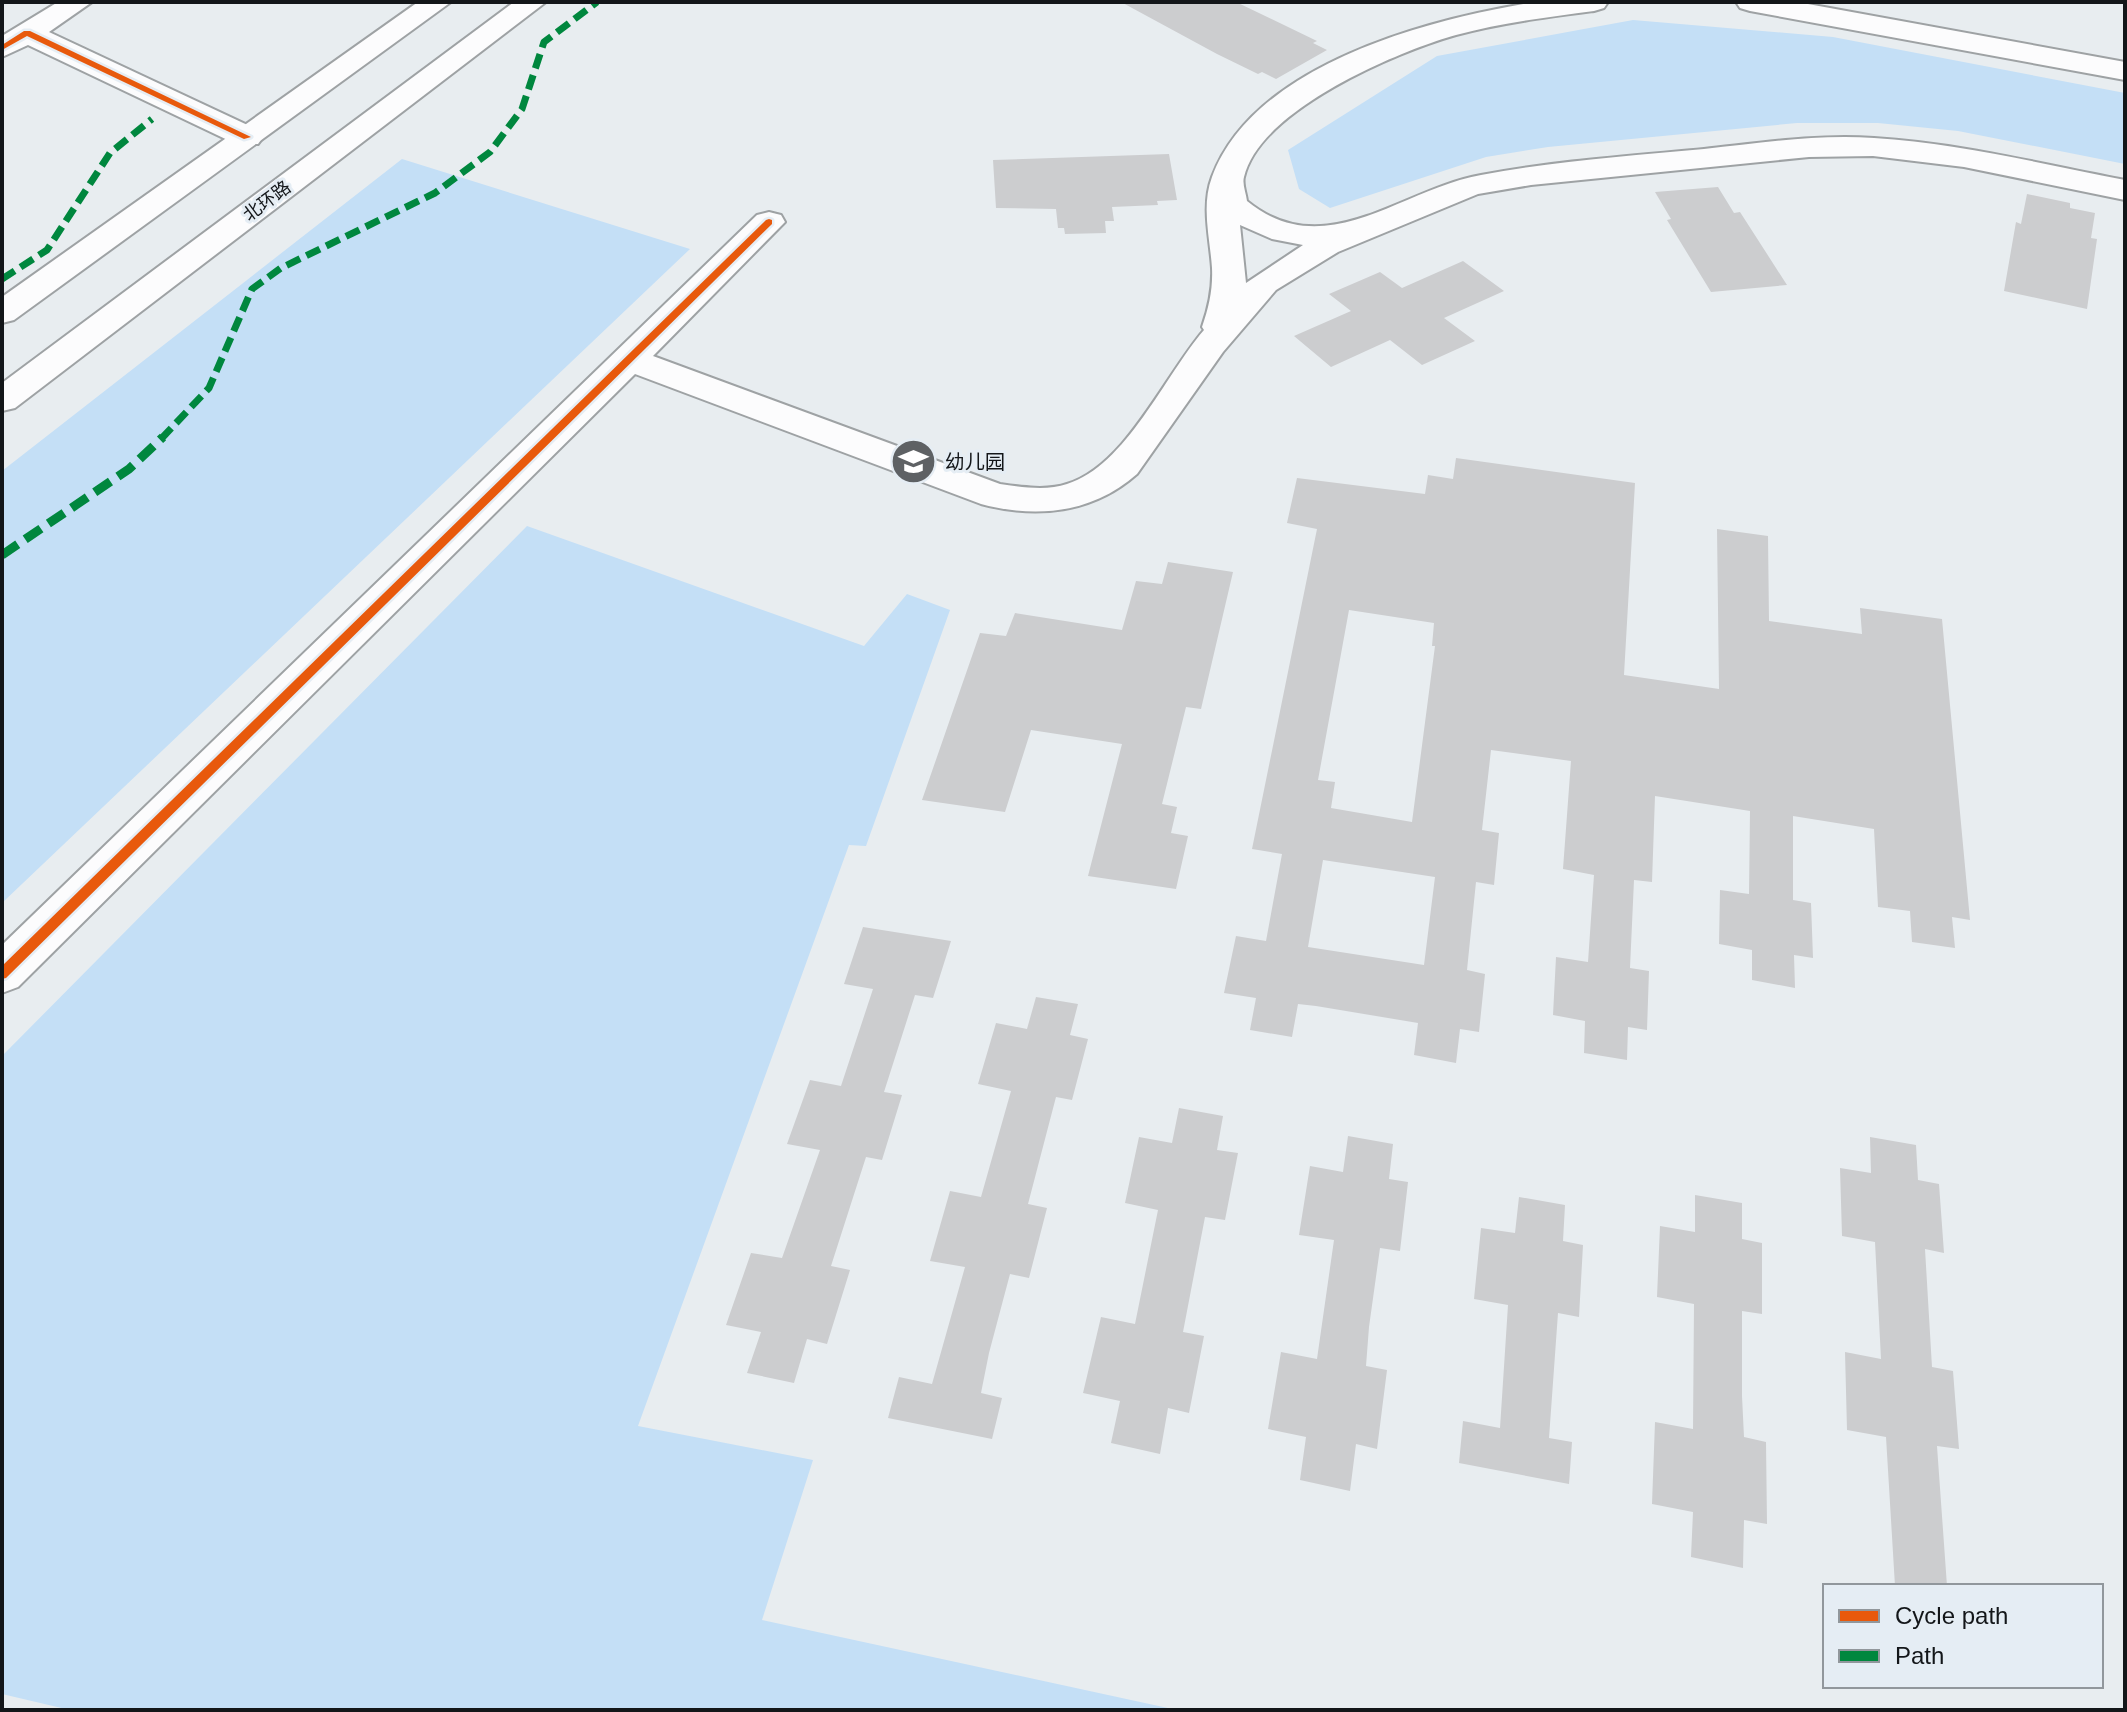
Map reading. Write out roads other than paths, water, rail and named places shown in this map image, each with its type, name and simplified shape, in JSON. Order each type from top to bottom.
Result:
[{"type":"street","points":[[14,34],[78,2]]},
{"type":"street","points":[[2,313],[437,2]]},
{"type":"street","name":"北环路","points":[[2,400],[532,2]]},
{"type":"street","points":[[1211,344],[1231,292],[1230,259],[1223,222],[1227,178],[1246,141],[1273,114],[1306,92],[1383,52],[1460,25],[1594,2]]},
{"type":"street","points":[[1750,2],[2125,71]]},
{"type":"street","points":[[14,34],[247,137]]},
{"type":"street","points":[[629,359],[994,495],[1043,501],[1084,493],[1114,475],[1211,344],[1249,297],[1274,276],[1309,253],[1443,195],[1499,180],[1809,148],[1873,147],[1938,154],[2125,190]]},
{"type":"street","points":[[1227,178],[1232,204],[1265,226],[1313,236],[1359,230]]},
{"type":"street","points":[[2,974],[769,222]]},
{"type":"place","name":"幼儿园","points":[[914,462]]}]
